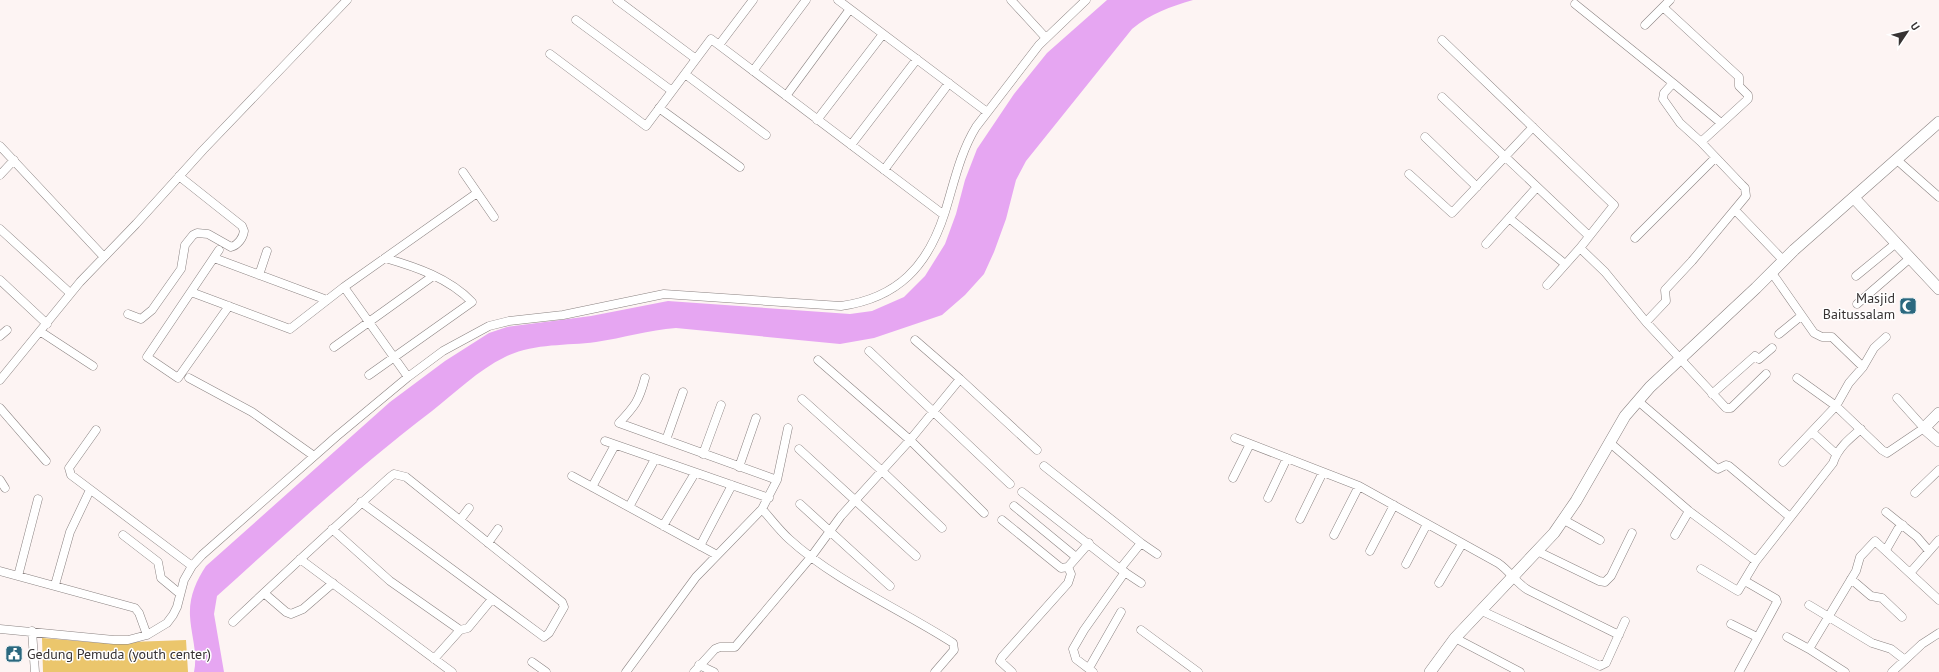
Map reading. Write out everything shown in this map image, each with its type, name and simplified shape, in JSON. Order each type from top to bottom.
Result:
[{"type":"street","points":[[0,380],[41,332],[70,294],[179,176],[347,0]]},
{"type":"street","points":[[617,0],[696,59]]},
{"type":"street","points":[[719,46],[753,0]]},
{"type":"street","points":[[753,71],[806,0]]},
{"type":"street","points":[[838,0],[987,112]]},
{"type":"street","points":[[1011,0],[1046,38]]},
{"type":"street","points":[[0,629],[114,640],[128,640],[147,635],[166,623],[173,615],[177,607],[179,593],[192,566],[202,554],[314,456],[408,377],[442,351],[488,326],[509,321],[563,315],[664,294],[823,306],[841,306],[861,303],[879,297],[895,288],[912,273],[931,243],[944,215],[955,175],[969,138],[987,112],[1046,38],[1086,0]]},
{"type":"street","points":[[1645,25],[1670,0]]},
{"type":"street","points":[[1574,4],[1721,123]]},
{"type":"street","points":[[1663,7],[1739,77],[1739,86],[1748,95],[1748,99],[1701,142]]},
{"type":"street","points":[[786,96],[850,9]]},
{"type":"street","points":[[576,20],[672,91]]},
{"type":"street","points":[[817,120],[883,34]]},
{"type":"street","points":[[550,54],[646,126],[711,39],[944,215]]},
{"type":"street","points":[[1442,40],[1614,205],[1580,248],[1546,285]]},
{"type":"street","points":[[851,145],[917,59]]},
{"type":"street","points":[[685,74],[766,135]]},
{"type":"street","points":[[1646,322],[1666,301],[1664,290],[1692,261],[1746,198],[1745,188],[1714,158],[1701,142],[1680,123],[1663,99],[1664,93],[1673,83]]},
{"type":"street","points":[[884,170],[949,84]]},
{"type":"street","points":[[1442,97],[1589,236]]},
{"type":"street","points":[[659,108],[740,167]]},
{"type":"street","points":[[1430,672],[1455,638],[1482,611],[1536,550],[1554,534],[1564,520],[1609,442],[1638,401],[1679,359],[1772,273],[1783,260],[1939,122]]},
{"type":"street","points":[[1409,174],[1452,213],[1533,128]]},
{"type":"street","points":[[1425,137],[1477,187]]},
{"type":"street","points":[[0,146],[104,257]]},
{"type":"street","points":[[1635,238],[1714,158]]},
{"type":"street","points":[[0,175],[14,160]]},
{"type":"street","points":[[1897,160],[1939,197]]},
{"type":"street","points":[[463,172],[494,217]]},
{"type":"street","points":[[128,314],[142,319],[152,310],[181,269],[185,245],[193,235],[197,233],[208,234],[232,247],[236,246],[243,236],[244,231],[242,226],[179,176]]},
{"type":"street","points":[[1486,244],[1537,187]]},
{"type":"street","points":[[191,292],[290,329],[344,287],[477,193]]},
{"type":"street","points":[[1854,198],[1909,259],[1939,289]]},
{"type":"street","points":[[1735,210],[1783,260]]},
{"type":"street","points":[[1509,218],[1565,264]]},
{"type":"street","points":[[0,228],[70,294]]},
{"type":"street","points":[[1856,276],[1895,244]]},
{"type":"street","points":[[1580,248],[1605,272],[1646,322],[1726,408],[1731,408],[1766,374]]},
{"type":"street","points":[[219,250],[147,357],[178,378],[229,306]]},
{"type":"street","points":[[259,275],[267,251]]},
{"type":"street","points":[[214,258],[327,300]]},
{"type":"street","points":[[369,375],[472,302],[463,292],[418,268],[385,258]]},
{"type":"street","points":[[1857,304],[1909,259]]},
{"type":"street","points":[[1772,273],[1814,333],[1822,338],[1832,337],[1863,367]]},
{"type":"street","points":[[334,347],[433,276]]},
{"type":"street","points":[[0,280],[47,324]]},
{"type":"street","points":[[344,287],[408,377]]},
{"type":"street","points":[[1779,334],[1801,316]]},
{"type":"street","points":[[0,336],[7,330]]},
{"type":"street","points":[[41,332],[93,366]]},
{"type":"street","points":[[1783,462],[1836,406],[1849,383],[1863,367],[1874,348],[1886,337]]},
{"type":"street","points":[[915,340],[1037,450]]},
{"type":"street","points":[[1712,394],[1755,356],[1759,359],[1772,348]]},
{"type":"street","points":[[869,351],[1010,484]]},
{"type":"street","points":[[818,360],[910,440],[984,513]]},
{"type":"street","points":[[189,378],[252,412],[314,456]]},
{"type":"street","points":[[645,378],[637,403],[618,423],[777,480]]},
{"type":"street","points":[[1797,378],[1836,406],[1887,453],[1924,428],[1939,413]]},
{"type":"street","points":[[694,672],[715,649],[735,647],[811,557],[856,500],[910,440],[960,379]]},
{"type":"street","points":[[666,440],[683,392]]},
{"type":"street","points":[[1897,398],[1939,442]]},
{"type":"street","points":[[802,399],[882,471],[942,528]]},
{"type":"street","points":[[1638,401],[1715,467],[1718,469],[1726,465],[1729,466],[1790,517]]},
{"type":"street","points":[[703,454],[721,405]]},
{"type":"street","points":[[0,408],[46,461]]},
{"type":"street","points":[[739,467],[756,418]]},
{"type":"street","points":[[626,672],[696,577],[762,509],[777,480],[788,428]]},
{"type":"street","points":[[1701,568],[1736,591],[1746,581],[1756,561],[1833,463],[1836,454],[1850,438],[1861,429]]},
{"type":"street","points":[[96,430],[69,468],[71,475],[192,566]]},
{"type":"street","points":[[1812,432],[1836,454]]},
{"type":"street","points":[[1236,438],[1360,486],[1503,567],[1519,585],[1619,635]]},
{"type":"street","points":[[605,441],[769,498]]},
{"type":"street","points":[[1609,442],[1689,511],[1756,561]]},
{"type":"street","points":[[1233,478],[1250,444]]},
{"type":"street","points":[[592,487],[616,445]]},
{"type":"street","points":[[799,449],[916,556]]},
{"type":"street","points":[[1268,498],[1287,458]]},
{"type":"street","points":[[629,507],[656,459]]},
{"type":"street","points":[[1044,466],[1157,554]]},
{"type":"street","points":[[1915,493],[1939,470]]},
{"type":"street","points":[[1300,519],[1323,472]]},
{"type":"street","points":[[663,526],[695,473]]},
{"type":"street","points":[[233,622],[332,529],[390,476],[394,474],[406,477],[558,599],[564,607],[549,633],[544,637],[362,502]]},
{"type":"street","points":[[572,476],[716,556]]},
{"type":"street","points":[[0,480],[5,488]]},
{"type":"street","points":[[700,546],[732,485]]},
{"type":"street","points":[[1334,535],[1360,486]]},
{"type":"street","points":[[55,585],[70,532],[90,490]]},
{"type":"street","points":[[1022,492],[1089,543],[1122,571],[1141,583]]},
{"type":"street","points":[[18,576],[38,500]]},
{"type":"street","points":[[800,504],[890,586]]},
{"type":"street","points":[[1370,551],[1394,505]]},
{"type":"street","points":[[1014,506],[1076,557]]},
{"type":"street","points":[[460,520],[469,508]]},
{"type":"street","points":[[762,509],[788,538],[811,557],[870,595],[954,643],[954,650],[935,672]]},
{"type":"street","points":[[1675,535],[1689,511]]},
{"type":"street","points":[[1886,512],[1917,537],[1929,551]]},
{"type":"street","points":[[1002,520],[1062,568],[1068,567],[1089,543]]},
{"type":"street","points":[[1564,520],[1600,540]]},
{"type":"street","points":[[1406,564],[1427,524]]},
{"type":"street","points":[[1886,550],[1898,529],[1903,525]]},
{"type":"street","points":[[332,529],[390,581],[460,630]]},
{"type":"street","points":[[488,543],[498,529]]},
{"type":"street","points":[[1536,550],[1605,582],[1611,576],[1632,533]]},
{"type":"street","points":[[123,535],[158,562],[161,578],[179,593]]},
{"type":"street","points":[[1910,573],[1939,540]]},
{"type":"street","points":[[1809,649],[1851,579],[1860,557],[1875,541],[1939,600]]},
{"type":"street","points":[[1121,612],[1091,670],[1076,659],[1073,653],[1074,645],[1141,543]]},
{"type":"street","points":[[1439,583],[1462,544]]},
{"type":"street","points":[[300,559],[452,672]]},
{"type":"street","points":[[1012,672],[1000,661],[1002,657],[1068,582],[1071,574],[1068,567]]},
{"type":"street","points":[[0,571],[135,608],[139,613],[147,635]]},
{"type":"street","points":[[1851,579],[1871,596],[1882,598],[1902,617]]},
{"type":"street","points":[[1739,672],[1777,601],[1746,581]]},
{"type":"street","points":[[264,593],[286,612],[291,614],[303,609],[333,584]]},
{"type":"street","points":[[434,659],[460,630],[468,628],[492,599]]},
{"type":"street","points":[[1809,605],[1872,643],[1891,649],[1905,660]]},
{"type":"street","points":[[1482,611],[1600,666],[1606,663],[1626,621]]},
{"type":"street","points":[[1731,624],[1757,637]]},
{"type":"street","points":[[1141,630],[1198,672]]},
{"type":"street","points":[[32,631],[35,672]]},
{"type":"street","points":[[1892,672],[1939,633]]},
{"type":"street","points":[[1787,637],[1845,672]]},
{"type":"street","points":[[1455,638],[1520,672]]},
{"type":"street","points":[[532,662],[546,672]]},
{"type":"street","points":[[699,665],[714,672]]},
{"type":"shaded area","points":[[1107,0],[1193,0],[1154,15],[1139,23],[1132,29],[1026,161],[1016,180],[1006,219],[984,274],[965,295],[942,315],[874,338],[840,344],[676,328],[656,330],[596,342],[538,347],[516,352],[505,357],[485,368],[377,455],[217,596],[214,614],[224,672],[194,672],[195,651],[190,609],[196,583],[206,566],[390,402],[445,361],[489,333],[507,327],[591,316],[668,301],[850,314],[872,311],[904,297],[925,276],[945,244],[956,214],[965,180],[977,149],[1014,94],[1047,53]]},
{"type":"shaded area","points":[[42,638],[103,643],[186,640],[188,672],[43,672]]},
{"type":"place","name":"Masjid Baitussalam","points":[[1908,306]]},
{"type":"place","name":"Gedung Pemuda (youth center)","points":[[14,654]]}]
